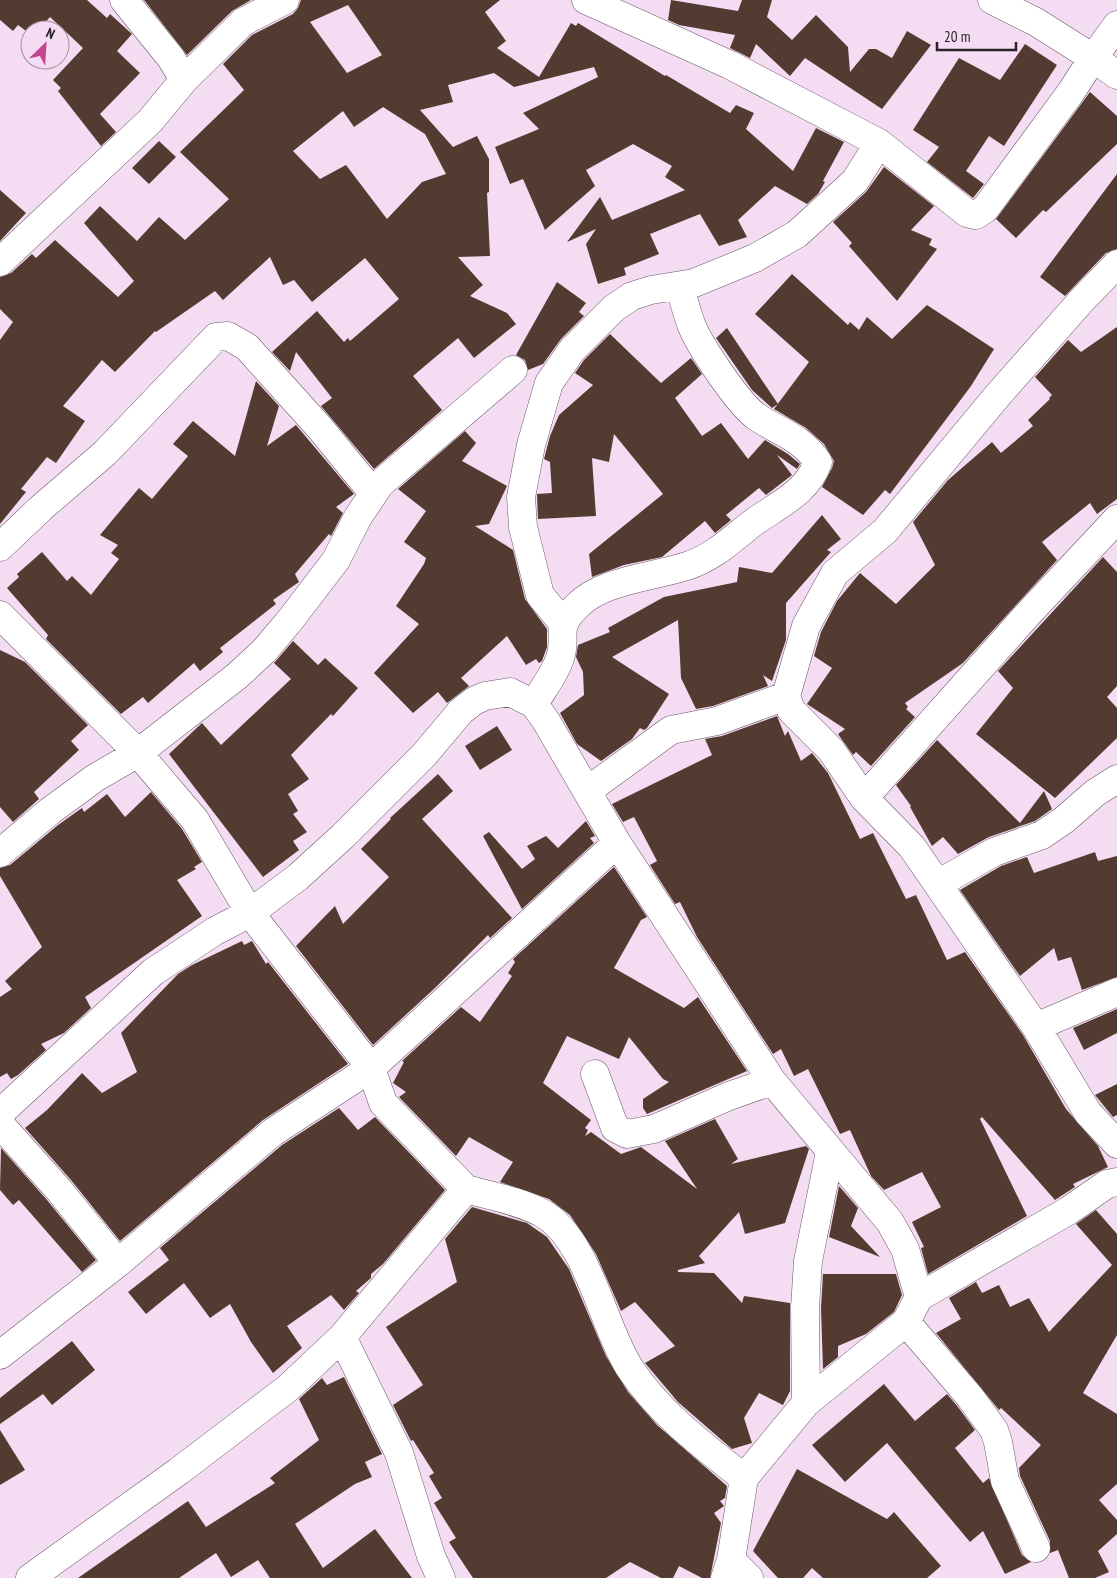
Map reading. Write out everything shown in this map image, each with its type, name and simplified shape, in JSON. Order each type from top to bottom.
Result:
[{"type":"street","points":[[124,0],[171,58],[184,80]]},
{"type":"street","points":[[0,262],[150,121],[184,80],[243,22],[285,0]]},
{"type":"street","points":[[586,0],[730,65],[879,144],[967,213],[976,215],[985,209],[1072,92],[1093,58],[1117,25]]},
{"type":"street","points":[[992,0],[1036,22],[1117,75]]},
{"type":"street","points":[[563,623],[540,595],[523,527],[521,497],[531,445],[549,383],[572,350],[614,308],[632,296],[651,290],[680,287],[755,258],[797,234],[855,181],[879,144]]},
{"type":"street","points":[[1117,264],[1082,300],[998,395],[885,531],[835,574],[806,626],[786,696],[791,710],[831,750],[864,798],[912,847],[1036,1027],[1088,1113],[1117,1144]]},
{"type":"street","points":[[534,704],[561,658],[563,623],[577,605],[592,594],[625,582],[684,567],[708,557],[796,494],[815,472],[818,462],[811,451],[791,435],[756,416],[728,387],[692,326],[680,287]]},
{"type":"street","points":[[0,547],[41,508],[105,453],[216,337],[228,336],[247,347],[320,428],[373,492]]},
{"type":"street","points":[[0,853],[58,805],[95,778],[138,753],[215,694],[264,651],[336,560],[373,492],[380,484],[512,370]]},
{"type":"street","points":[[864,798],[1027,615],[1117,519]]},
{"type":"street","points":[[0,615],[138,753],[195,820],[250,913],[371,1068],[383,1103],[466,1189],[500,1198],[542,1213],[562,1228],[580,1258],[629,1367],[662,1408],[700,1444],[744,1478]]},
{"type":"street","points":[[0,1113],[153,972],[215,931],[250,913],[298,877],[343,836],[424,755],[462,711],[474,701],[485,696],[510,692],[534,704],[617,843],[772,1081],[890,1222],[905,1249],[919,1297]]},
{"type":"street","points":[[587,792],[671,730],[717,721],[786,696]]},
{"type":"street","points":[[938,884],[994,852],[1042,835],[1069,816],[1095,792],[1117,779]]},
{"type":"street","points":[[0,1356],[118,1263],[273,1132],[371,1068],[617,843]]},
{"type":"street","points":[[1036,1027],[1117,992]]},
{"type":"street","points":[[595,1074],[616,1128],[627,1134],[654,1129],[721,1100],[772,1081]]},
{"type":"street","points":[[0,1124],[59,1190],[118,1263]]},
{"type":"street","points":[[806,1403],[805,1308],[808,1261],[830,1152]]},
{"type":"street","points":[[735,1572],[744,1478],[806,1403],[906,1322],[919,1297],[1068,1211],[1107,1184],[1117,1182]]},
{"type":"street","points":[[30,1578],[179,1471],[288,1388],[342,1337],[466,1189]]},
{"type":"street","points":[[906,1322],[970,1397],[994,1430],[1005,1481],[1036,1548]]},
{"type":"street","points":[[342,1337],[399,1453],[431,1556],[441,1578]]},
{"type":"building","points":[[0,0],[87,0],[107,18],[110,14],[132,34],[117,51],[140,73],[100,114],[116,132],[101,146],[58,91],[61,88],[53,80],[62,70],[70,70],[70,62],[83,48],[70,36],[70,20],[53,20],[50,17],[47,20],[20,20],[20,26],[18,25],[13,31],[0,20]]},
{"type":"building","points":[[144,0],[251,0],[232,11],[187,55]]},
{"type":"building","points":[[301,0],[500,0],[485,12],[506,41],[497,48],[539,77],[571,23],[576,26],[578,23],[730,113],[736,105],[754,113],[746,129],[793,171],[816,128],[844,142],[818,194],[807,204],[775,186],[738,220],[747,237],[719,246],[700,214],[650,234],[659,254],[624,268],[626,275],[598,284],[586,244],[596,229],[567,242],[600,197],[612,220],[685,190],[665,177],[672,166],[633,144],[586,170],[595,186],[545,230],[523,179],[510,184],[495,147],[539,129],[523,113],[598,77],[594,67],[514,87],[494,73],[448,85],[453,102],[420,110],[453,147],[477,136],[489,159],[489,192],[487,193],[490,256],[458,257],[483,285],[470,296],[507,313],[516,324],[474,358],[458,338],[413,376],[442,410],[374,469],[321,406],[332,398],[296,352],[290,371],[272,352],[317,311],[344,342],[348,338],[350,341],[399,299],[365,258],[312,302],[294,280],[283,285],[270,257],[223,300],[215,291],[155,331],[115,372],[102,360],[63,406],[85,421],[56,463],[47,457],[21,489],[26,492],[0,524],[0,340],[13,322],[0,309],[0,277],[11,273],[32,254],[36,258],[55,240],[118,297],[134,281],[84,223],[100,206],[137,241],[159,217],[185,240],[229,199],[180,152],[244,90],[223,64],[252,35],[293,14]],"holes":[[[348,5],[382,55],[347,73],[310,22]],[[383,107],[425,134],[446,174],[422,182],[387,219],[346,165],[320,179],[293,151],[343,111],[354,127]]]},
{"type":"building","points":[[671,0],[738,11],[742,0],[772,0],[767,17],[792,40],[816,15],[848,47],[850,72],[869,49],[876,49],[892,58],[907,31],[931,45],[882,109],[805,58],[790,76],[756,44],[750,58],[730,48],[735,35],[679,25],[668,20]]},
{"type":"building","points":[[1025,44],[1057,65],[1004,146],[989,136],[966,171],[984,184],[973,198],[927,162],[939,147],[913,130],[959,58],[1000,80]]},
{"type":"building","points":[[1090,92],[1117,116],[1117,144],[1046,212],[1043,210],[1016,238],[996,219]]},
{"type":"building","points":[[159,141],[176,157],[149,184],[132,168]]},
{"type":"building","points":[[884,167],[934,206],[911,230],[932,239],[929,245],[937,249],[897,301],[849,246],[852,243],[833,222],[866,192]]},
{"type":"building","points":[[1117,174],[1117,249],[1106,253],[1065,296],[1040,277]]},
{"type":"building","points":[[0,190],[26,213],[0,241]]},
{"type":"building","points":[[792,274],[848,325],[850,322],[859,330],[867,317],[892,339],[927,305],[994,349],[971,386],[890,494],[885,490],[863,515],[822,487],[834,461],[824,444],[806,428],[774,409],[809,362],[755,314]]},
{"type":"building","points":[[557,282],[586,303],[579,312],[584,316],[561,339],[543,364],[528,370],[525,360],[516,355]]},
{"type":"building","points":[[1117,327],[1117,499],[1097,514],[1090,503],[1042,542],[1057,560],[963,663],[905,703],[908,707],[906,709],[915,717],[871,766],[856,752],[853,755],[838,734],[845,729],[807,704],[832,668],[814,656],[821,632],[837,601],[860,573],[896,604],[935,565],[913,522],[948,480],[992,442],[1001,453],[1033,426],[1028,420],[1052,395],[1035,377],[1068,340],[1081,352]]},
{"type":"building","points":[[727,328],[778,404],[772,408],[752,390],[716,338]]},
{"type":"building","points":[[610,334],[661,383],[691,358],[702,374],[675,398],[702,436],[721,423],[748,459],[765,440],[800,464],[797,469],[777,455],[792,475],[766,495],[759,488],[726,515],[731,520],[715,533],[705,521],[662,557],[624,565],[592,577],[589,554],[663,494],[614,434],[609,462],[592,458],[596,516],[538,519],[537,494],[552,493],[550,462],[544,459],[550,436],[559,415],[593,385],[575,373],[584,360]]},
{"type":"building","points":[[256,381],[279,406],[267,446],[296,425],[354,494],[336,507],[343,513],[331,536],[329,534],[295,574],[299,582],[273,600],[276,604],[220,648],[223,652],[200,671],[194,663],[148,703],[143,697],[121,714],[46,639],[48,635],[7,588],[19,577],[17,574],[42,552],[67,581],[72,576],[91,595],[119,559],[111,553],[118,545],[100,535],[139,488],[152,499],[188,456],[173,444],[193,421],[235,456]]},
{"type":"building","points":[[465,431],[476,443],[462,461],[507,486],[489,524],[475,526],[513,550],[525,599],[547,629],[547,647],[542,661],[539,663],[536,659],[526,665],[507,636],[461,678],[469,686],[447,703],[438,692],[413,713],[374,673],[419,624],[396,606],[426,558],[404,542],[426,511],[398,489]]},
{"type":"building","points":[[822,515],[841,539],[827,550],[831,552],[786,603],[786,640],[772,681],[763,675],[768,686],[713,706],[696,709],[681,678],[678,620],[612,657],[669,694],[647,728],[644,730],[640,728],[632,739],[601,761],[577,744],[560,713],[584,695],[583,672],[576,657],[578,645],[610,632],[608,628],[664,597],[737,582],[739,567],[772,573]]},
{"type":"building","points":[[1103,557],[1117,572],[1117,686],[1107,697],[1117,708],[1117,738],[1055,798],[976,734],[1013,688],[998,671]]},
{"type":"building","points":[[293,641],[318,665],[325,658],[358,688],[333,716],[331,714],[291,755],[309,779],[288,794],[298,811],[293,814],[307,832],[293,841],[299,850],[263,877],[169,754],[202,723],[221,745],[291,679],[274,663]]},
{"type":"building","points":[[0,650],[25,662],[88,725],[71,741],[79,750],[34,792],[39,799],[13,822],[0,807]]},
{"type":"building","points":[[777,716],[785,736],[788,731],[801,761],[812,753],[828,773],[860,839],[873,833],[906,899],[916,895],[947,960],[965,952],[1023,1035],[1066,1109],[1098,1146],[1108,1167],[1073,1184],[1075,1187],[1055,1200],[982,1117],[980,1119],[1027,1216],[928,1274],[921,1248],[924,1247],[912,1222],[941,1207],[922,1172],[884,1190],[871,1176],[850,1130],[840,1134],[808,1069],[794,1076],[781,1049],[773,1054],[697,937],[680,902],[675,904],[650,865],[657,861],[634,817],[623,822],[612,804],[712,755],[705,739],[722,736]]},
{"type":"building","points":[[497,726],[512,750],[480,770],[465,746]]},
{"type":"building","points":[[937,740],[1020,823],[1044,791],[1052,809],[1035,821],[989,837],[958,854],[943,837],[932,846],[911,806],[896,785]]},
{"type":"building","points":[[438,774],[453,791],[422,819],[512,918],[490,938],[488,935],[436,987],[373,1045],[296,946],[335,906],[343,924],[389,877],[361,849],[390,818]]},
{"type":"building","points":[[151,792],[182,829],[202,862],[194,867],[196,869],[177,880],[202,916],[85,997],[91,1008],[64,1033],[41,1044],[46,1050],[18,1075],[11,1079],[7,1073],[0,1077],[0,997],[12,989],[5,981],[42,947],[0,876],[0,868],[10,865],[58,825],[82,808],[84,812],[107,794],[125,817]]},
{"type":"building","points":[[586,821],[595,836],[590,838],[594,843],[522,909],[483,836],[489,832],[522,869],[535,859],[527,846],[546,836],[558,848]]},
{"type":"building","points":[[1095,852],[1098,861],[1117,856],[1117,977],[1082,990],[1071,957],[1058,961],[1054,948],[1020,976],[960,890],[1001,866],[1027,857],[1034,873]]},
{"type":"building","points":[[614,867],[647,917],[641,920],[614,968],[684,1008],[698,997],[747,1071],[647,1114],[643,1108],[643,1099],[669,1082],[663,1079],[629,1037],[619,1059],[567,1036],[543,1083],[591,1120],[585,1128],[588,1130],[585,1136],[591,1132],[621,1154],[641,1147],[697,1189],[665,1141],[715,1119],[738,1159],[731,1164],[806,1146],[809,1149],[785,1223],[745,1234],[739,1212],[699,1256],[705,1263],[678,1270],[678,1272],[714,1273],[742,1303],[744,1296],[790,1303],[790,1391],[783,1405],[759,1393],[744,1418],[752,1443],[732,1449],[678,1402],[645,1363],[675,1346],[635,1302],[621,1311],[596,1254],[570,1215],[549,1199],[500,1182],[513,1162],[469,1137],[456,1156],[399,1097],[406,1092],[393,1083],[404,1062],[402,1061],[461,1007],[480,1022],[512,976],[508,973],[515,962],[513,959]]},
{"type":"building","points":[[242,941],[244,945],[252,941],[266,964],[268,962],[348,1064],[263,1120],[120,1241],[71,1180],[25,1128],[47,1110],[82,1073],[102,1093],[137,1072],[121,1033],[178,974],[192,965]]},
{"type":"building","points":[[1117,1009],[1117,1033],[1084,1050],[1073,1028]]},
{"type":"building","points":[[1117,1084],[1117,1115],[1113,1117],[1095,1095]]},
{"type":"building","points":[[339,1108],[358,1130],[375,1117],[445,1190],[383,1264],[371,1274],[371,1278],[356,1291],[359,1293],[344,1310],[331,1295],[287,1326],[302,1348],[273,1373],[251,1342],[230,1304],[210,1318],[184,1283],[146,1314],[128,1292],[169,1260],[160,1248],[282,1145]]},
{"type":"building","points":[[1,1148],[96,1260],[82,1272],[19,1200],[13,1205],[0,1190]]},
{"type":"building","points":[[839,1186],[858,1208],[851,1226],[880,1257],[829,1237]]},
{"type":"building","points":[[472,1207],[527,1223],[547,1237],[569,1269],[606,1356],[628,1392],[657,1425],[727,1486],[725,1498],[720,1501],[724,1506],[714,1513],[721,1523],[710,1578],[702,1578],[679,1566],[673,1578],[661,1578],[630,1562],[606,1578],[473,1578],[449,1542],[456,1538],[434,1503],[442,1498],[429,1476],[434,1473],[413,1440],[411,1441],[393,1405],[423,1385],[386,1327],[457,1282],[445,1239]]},
{"type":"building","points":[[1096,1210],[1117,1234],[1117,1335],[1083,1393],[1117,1414],[1117,1484],[1099,1500],[1117,1520],[1117,1534],[1098,1551],[1109,1572],[1095,1578],[1069,1578],[1058,1550],[1050,1553],[1050,1541],[1020,1476],[1019,1468],[1041,1445],[1001,1408],[999,1410],[936,1333],[961,1319],[949,1298],[976,1282],[982,1293],[999,1285],[1010,1307],[1029,1298],[1049,1332],[1112,1265],[1076,1224]]},
{"type":"building","points":[[823,1274],[896,1274],[902,1295],[894,1312],[866,1334],[838,1346],[838,1357],[823,1369],[821,1308]]},
{"type":"building","points":[[72,1341],[95,1370],[52,1405],[43,1394],[0,1424],[0,1398]]},
{"type":"building","points":[[344,1377],[382,1454],[365,1462],[372,1477],[355,1484],[295,1524],[323,1568],[375,1529],[412,1578],[270,1578],[258,1560],[231,1577],[216,1553],[179,1578],[78,1578],[188,1501],[206,1527],[275,1483],[270,1478],[319,1440],[299,1399],[322,1378],[327,1385]]},
{"type":"building","points":[[884,1384],[915,1421],[947,1394],[958,1407],[975,1430],[955,1448],[983,1483],[989,1478],[1022,1555],[1031,1562],[1005,1574],[983,1531],[970,1542],[887,1443],[845,1482],[812,1445]]},
{"type":"building","points":[[0,1430],[25,1470],[0,1485]]},
{"type":"building","points":[[797,1469],[887,1519],[894,1512],[941,1566],[927,1578],[823,1578],[812,1568],[803,1578],[778,1578],[753,1551]]}]
